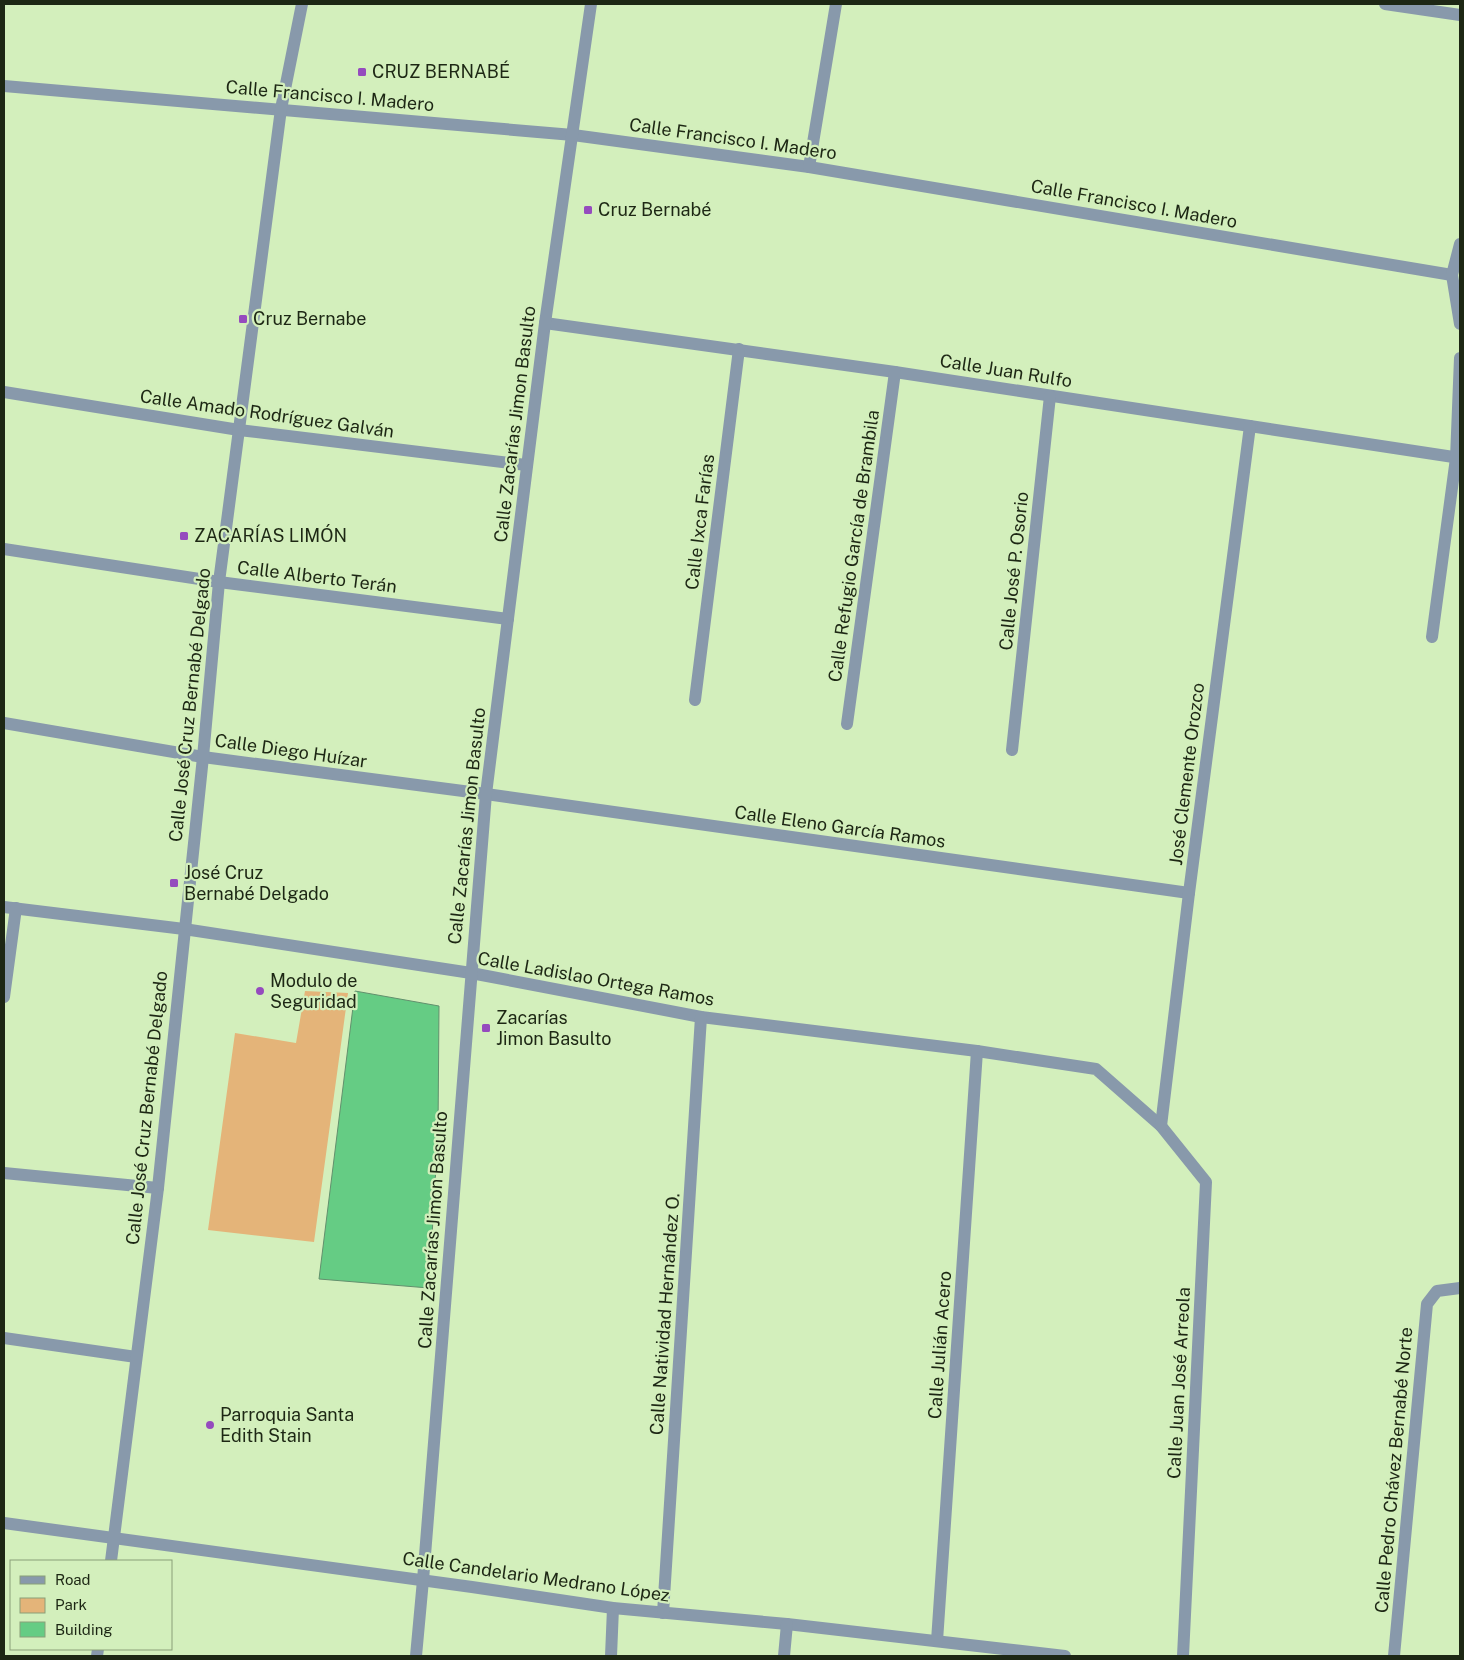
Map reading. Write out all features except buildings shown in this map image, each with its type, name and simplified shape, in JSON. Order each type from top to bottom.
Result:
[{"type":"street","name":"Calle José Cruz Bernabé Delgado","points":[[111,1560],[158,1188],[203,757],[219,582],[281,109],[302,4]]},
{"type":"street","name":"Calle Zacarías Jimon Basulto","points":[[416,1656],[486,794],[526,465],[591,4]]},
{"type":"street","points":[[809,167],[836,4]]},
{"type":"street","points":[[1384,4],[1460,15]]},
{"type":"street","name":"Calle Francisco I. Madero","points":[[4,86],[573,135],[809,167],[1452,276]]},
{"type":"street","points":[[1459,252],[1452,276],[1460,324]]},
{"type":"street","name":"Calle Juan Rulfo","points":[[545,323],[895,372],[1458,458]]},
{"type":"street","name":"Calle Ixca Farías","points":[[695,700],[740,350]]},
{"type":"street","points":[[1432,637],[1458,458],[1460,358]]},
{"type":"street","name":"Calle Refugio García de Brambila","points":[[847,724],[895,372]]},
{"type":"street","name":"Calle Amado Rodríguez Galván","points":[[4,392],[239,430],[526,465]]},
{"type":"street","name":"Calle José P. Osorio","points":[[1012,750],[1050,396]]},
{"type":"street","name":"José Clemente Orozco","points":[[1161,1126],[1188,893],[1250,426]]},
{"type":"street","name":"Calle Alberto Terán","points":[[4,549],[219,582],[508,618]]},
{"type":"street","name":"Calle Diego Huízar","points":[[4,723],[203,757],[486,794]]},
{"type":"street","name":"Calle Eleno García Ramos","points":[[486,794],[1188,893]]},
{"type":"street","points":[[4,996],[10,908]]},
{"type":"street","name":"Calle Ladislao Ortega Ramos","points":[[10,908],[184,929],[471,973],[702,1017],[977,1051],[1096,1069],[1161,1126]]},
{"type":"street","name":"Calle Natividad Hernández O.","points":[[662,1612],[702,1017]]},
{"type":"street","name":"Calle Julián Acero","points":[[937,1641],[977,1051]]},
{"type":"street","name":"Calle Juan José Arreola","points":[[1161,1126],[1206,1182],[1183,1656]]},
{"type":"street","points":[[4,1173],[158,1188]]},
{"type":"street","name":"Calle Pedro Chávez Bernabé Norte","points":[[1394,1656],[1427,1304],[1438,1291],[1460,1288]]},
{"type":"street","points":[[4,1338],[136,1357]]},
{"type":"street","name":"Calle Candelario Medrano López","points":[[4,1523],[613,1608],[787,1624],[937,1641],[957,1650],[1065,1656]]},
{"type":"street","points":[[610,1656],[613,1608]]},
{"type":"street","points":[[784,1656],[787,1624]]},
{"type":"green space","points":[[305,991],[348,993],[314,1242],[208,1230],[235,1033],[296,1043]]},
{"type":"place","name":"CRUZ BERNABÉ","points":[[362,72]]},
{"type":"place","name":"Cruz Bernabé","points":[[588,210]]},
{"type":"place","name":"Cruz Bernabe","points":[[243,319]]},
{"type":"place","name":"ZACARÍAS LIMÓN","points":[[184,536]]},
{"type":"place","name":"José Cruz Bernabé Delgado","points":[[174,883]]},
{"type":"place","name":"Modulo de Seguridad","points":[[260,991]]},
{"type":"place","name":"Zacarías Jimon Basulto","points":[[486,1028]]},
{"type":"place","name":"Parroquia Santa Edith Stain","points":[[210,1425]]}]
